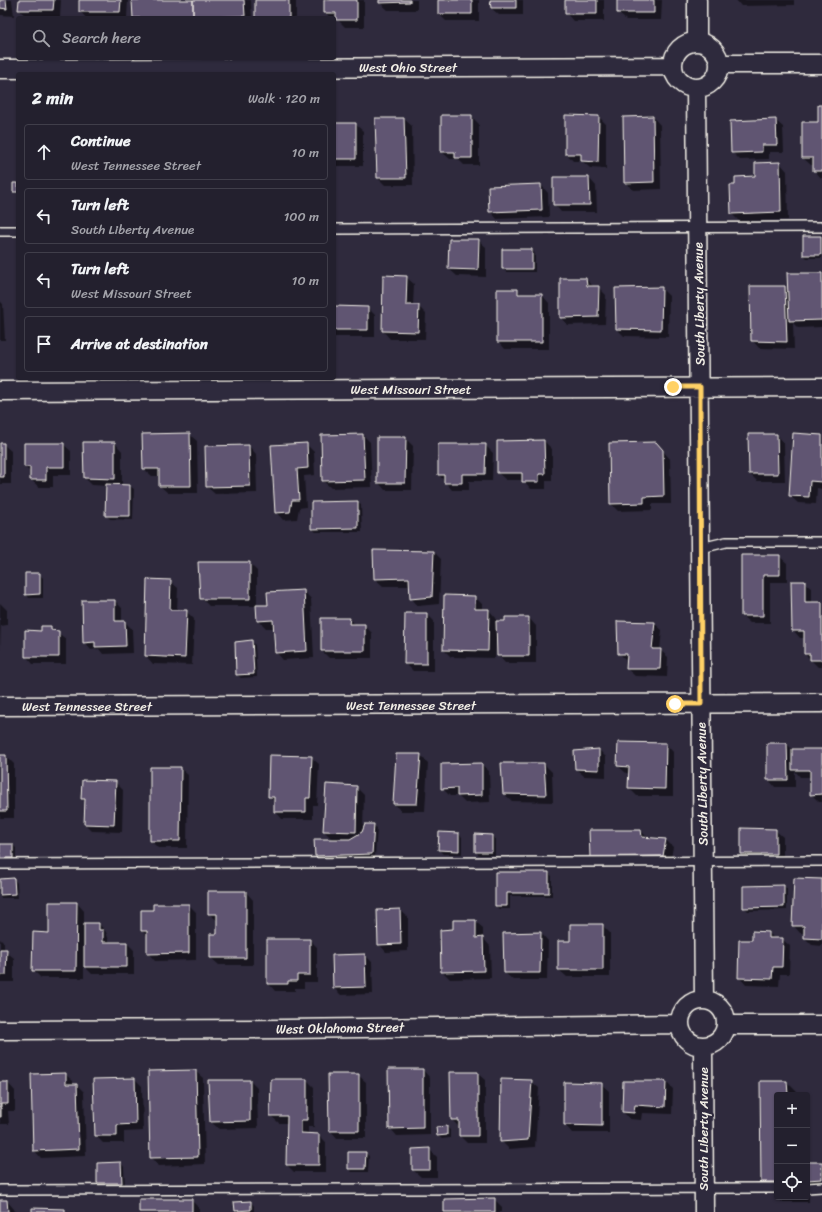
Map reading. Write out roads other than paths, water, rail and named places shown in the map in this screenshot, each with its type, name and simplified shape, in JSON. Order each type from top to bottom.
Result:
[{"type":"street","points":[[697,0],[697,42]]},
{"type":"street","points":[[697,42],[706,44],[712,48],[716,52],[720,64],[717,76],[713,81],[702,88],[696,88],[683,84],[674,73],[673,66],[676,52],[681,47],[697,42]]},
{"type":"street","points":[[720,64],[822,64]]},
{"type":"street","name":"West Ohio Street","points":[[0,69],[673,66]]},
{"type":"street","name":"South Liberty Avenue","points":[[696,88],[700,387],[704,1000]]},
{"type":"street","name":"West Missouri Street","points":[[0,391],[822,386]]},
{"type":"street","name":"West Tennessee Street","points":[[0,706],[822,703]]},
{"type":"street","points":[[698,1000],[704,1000],[714,1002],[722,1010],[726,1025],[725,1031],[719,1040],[703,1046],[690,1042],[681,1031],[680,1024],[683,1012],[687,1006],[698,1000]]},
{"type":"street","name":"West Oklahoma Street","points":[[0,1030],[286,1029],[680,1024]]},
{"type":"street","points":[[726,1025],[822,1025]]},
{"type":"street","name":"South Liberty Avenue","points":[[703,1046],[704,1212]]},
{"type":"lane","points":[[336,229],[822,226]]},
{"type":"lane","points":[[0,231],[16,231]]},
{"type":"lane","points":[[701,548],[726,542],[822,542]]},
{"type":"lane","points":[[0,864],[822,861]]},
{"type":"lane","points":[[810,1188],[822,1187]]},
{"type":"lane","points":[[0,1190],[774,1188]]}]
